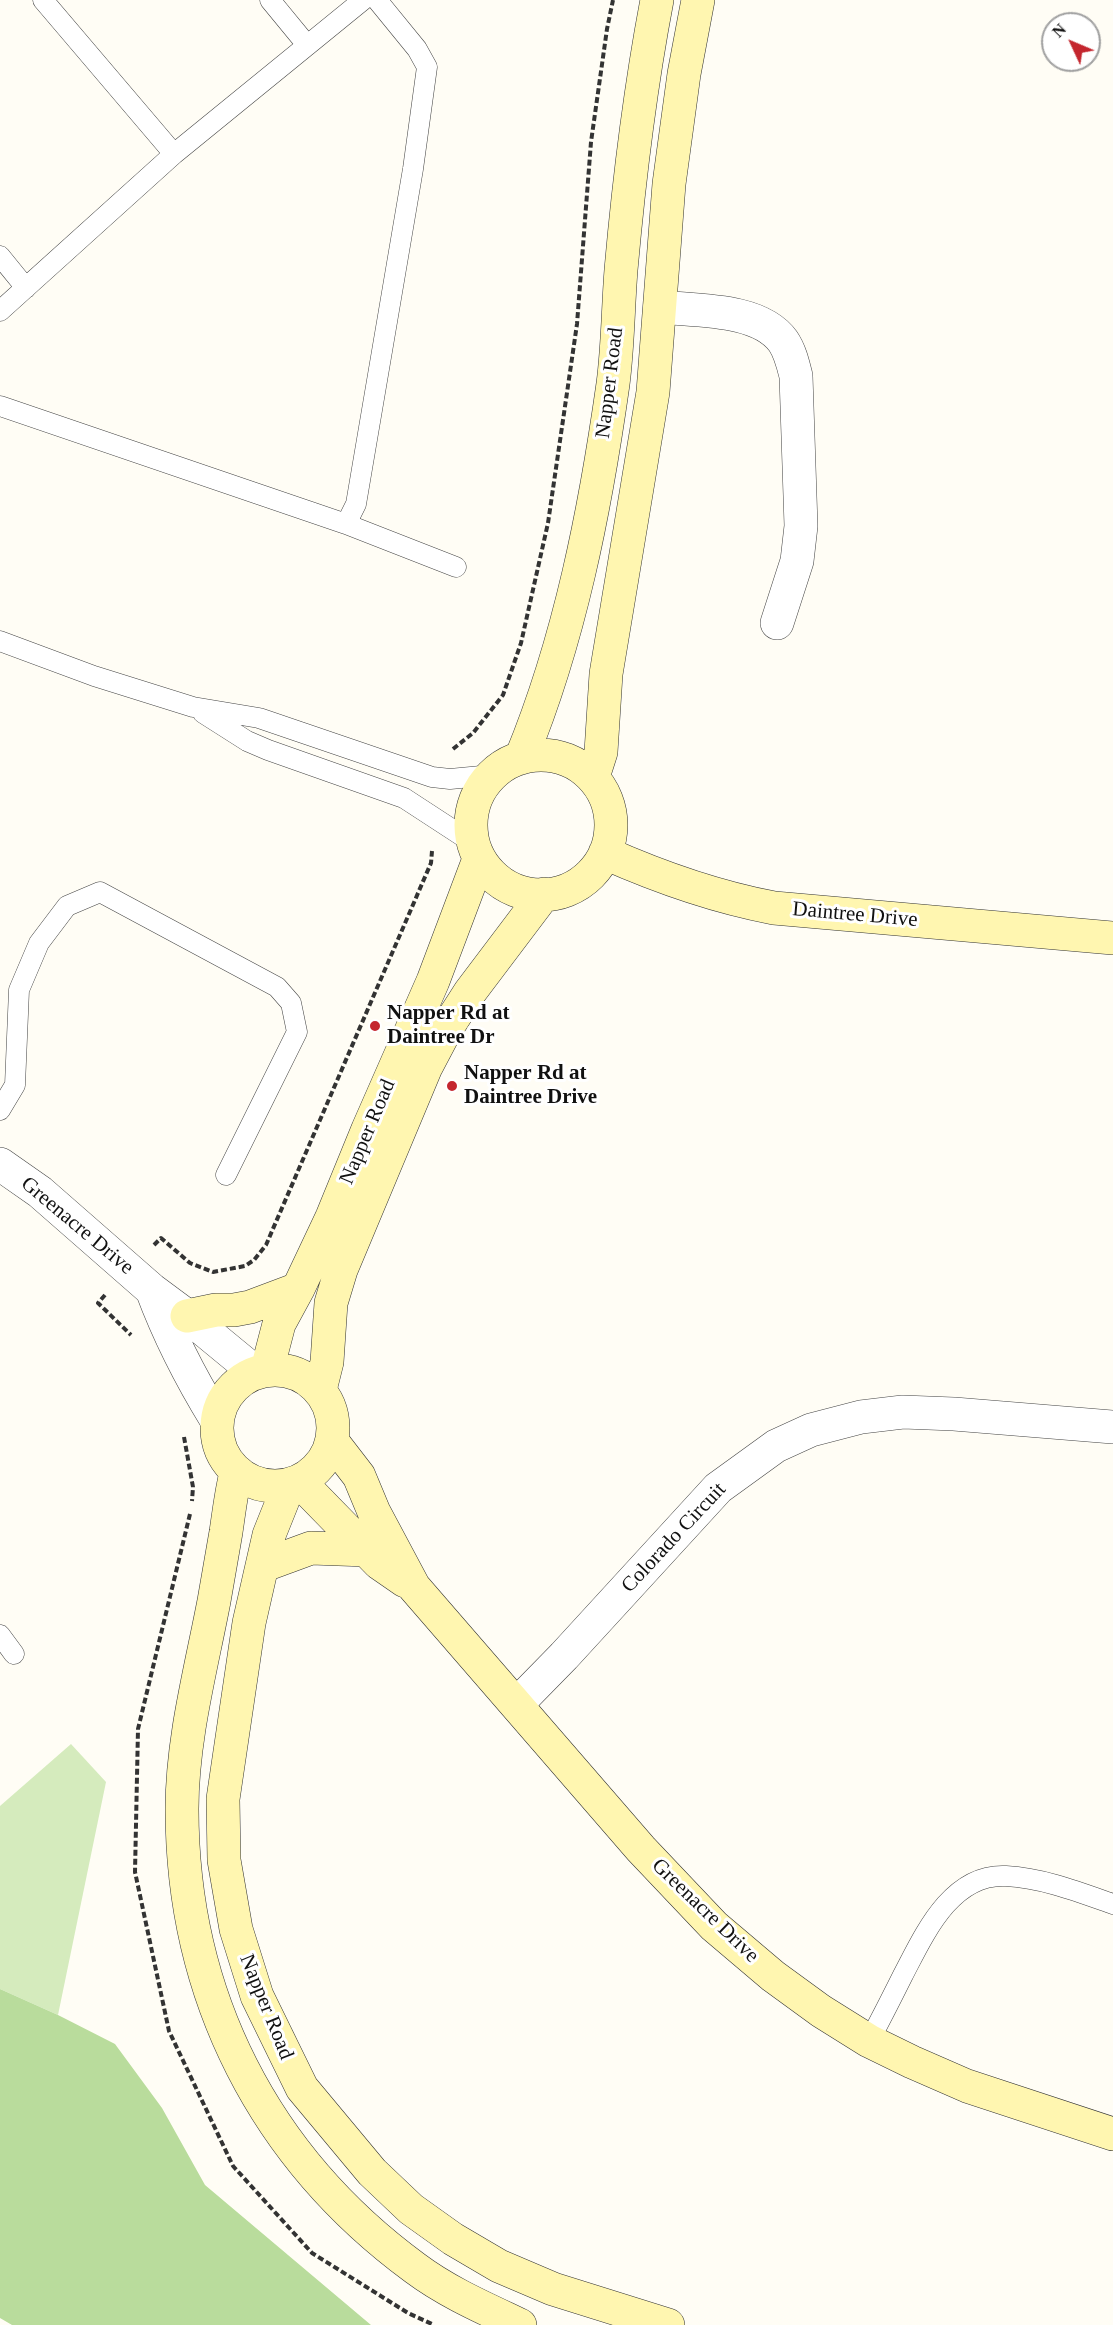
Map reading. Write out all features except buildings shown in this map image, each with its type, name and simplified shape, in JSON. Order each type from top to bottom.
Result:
[{"type":"main road","name":"Napper Road","points":[[521,758],[542,707],[581,563],[597,487],[613,381],[621,271],[634,146],[657,0]]},
{"type":"main road","name":"Napper Road","points":[[593,777],[601,752],[606,674],[653,392],[669,184],[684,74],[698,0]]},
{"type":"main road","points":[[541,754],[560,757],[578,765],[593,777],[604,794],[610,814],[610,834],[605,853],[595,869],[580,882],[563,891],[544,894],[525,893],[506,886],[491,874],[476,851],[471,825],[473,807],[480,790],[492,775],[505,765],[521,758],[541,754]]},
{"type":"main road","name":"Napper Road","points":[[261,1371],[279,1324],[332,1218],[433,981],[476,851]]},
{"type":"main road","name":"Daintree Drive","points":[[605,853],[722,896],[774,908],[1113,938]]},
{"type":"main road","name":"Napper Road","points":[[320,1390],[327,1362],[331,1303],[341,1270],[426,1067],[445,1030],[470,992],[512,940],[544,894]]},
{"type":"main road","points":[[187,1316],[216,1310],[250,1307],[298,1289]]},
{"type":"main road","points":[[286,1370],[304,1377],[320,1390],[329,1405],[333,1423],[332,1441],[326,1458],[314,1471],[294,1483],[270,1487],[252,1483],[236,1473],[223,1458],[216,1439],[216,1419],[229,1391],[241,1380],[261,1371],[286,1370]]},
{"type":"main road","name":"Greenacre Drive","points":[[332,1441],[359,1476],[374,1512],[414,1587],[642,1849],[714,1926],[773,1976],[821,2011],[869,2041],[967,2086],[1113,2134]]},
{"type":"main road","points":[[236,1473],[188,1735],[182,1806],[183,1862],[191,1922],[207,1984],[228,2040],[254,2091],[284,2137],[325,2188],[366,2229],[416,2269],[462,2297],[520,2325]]},
{"type":"main road","name":"Napper Road","points":[[294,1483],[269,1535],[249,1623],[231,1732],[223,1799],[224,1860],[236,1929],[257,1996],[302,2088],[372,2172],[411,2209],[453,2239],[500,2266],[553,2289],[668,2325]]},
{"type":"main road","name":"Greenacre Drive","points":[[294,1483],[379,1563],[414,1587]]},
{"type":"main road","points":[[262,1566],[311,1548],[367,1550]]},
{"type":"street","points":[[660,307],[737,315],[753,320],[769,328],[782,340],[790,355],[796,376],[801,525],[797,561],[777,623]]},
{"type":"street","name":"Greenacre Drive","points":[[0,1164],[40,1192],[152,1290],[261,1371]]},
{"type":"street","points":[[152,1290],[165,1325],[191,1372],[198,1390],[216,1419]]},
{"type":"street","name":"Colorado Circuit","points":[[517,1704],[718,1488],[776,1446],[811,1430],[861,1417],[903,1412],[1113,1427]]},
{"type":"lane","points":[[43,0],[174,154]]},
{"type":"lane","points":[[270,0],[307,45]]},
{"type":"lane","points":[[0,311],[174,154],[363,0]]},
{"type":"lane","points":[[346,524],[356,504],[413,170],[427,67],[417,48],[376,0]]},
{"type":"lane","points":[[0,256],[26,288]]},
{"type":"lane","points":[[0,406],[346,524],[456,567]]},
{"type":"lane","points":[[0,641],[94,676],[193,707],[259,718],[432,777],[450,779],[492,775]]},
{"type":"lane","points":[[193,707],[246,741],[404,798],[476,851]]},
{"type":"lane","points":[[332,772],[341,745]]},
{"type":"lane","points":[[0,1110],[15,1085],[19,990],[39,943],[67,906],[100,892],[277,987],[291,1003],[297,1032],[226,1175]]},
{"type":"lane","points":[[0,1635],[14,1654]]},
{"type":"lane","points":[[869,2041],[928,1926],[945,1905],[964,1888],[984,1879],[1004,1875],[1062,1887],[1113,1904]]},
{"type":"green space","points":[[71,1744],[106,1782],[58,2015],[0,1989],[0,1806]]},
{"type":"green space","points":[[0,1989],[115,2044],[162,2108],[205,2185],[371,2325],[12,2325],[0,2318]]},
{"type":"place","name":"Napper Rd at Daintree Dr","points":[[375,1026]]},
{"type":"place","name":"Napper Rd at Daintree Drive","points":[[452,1086]]}]
